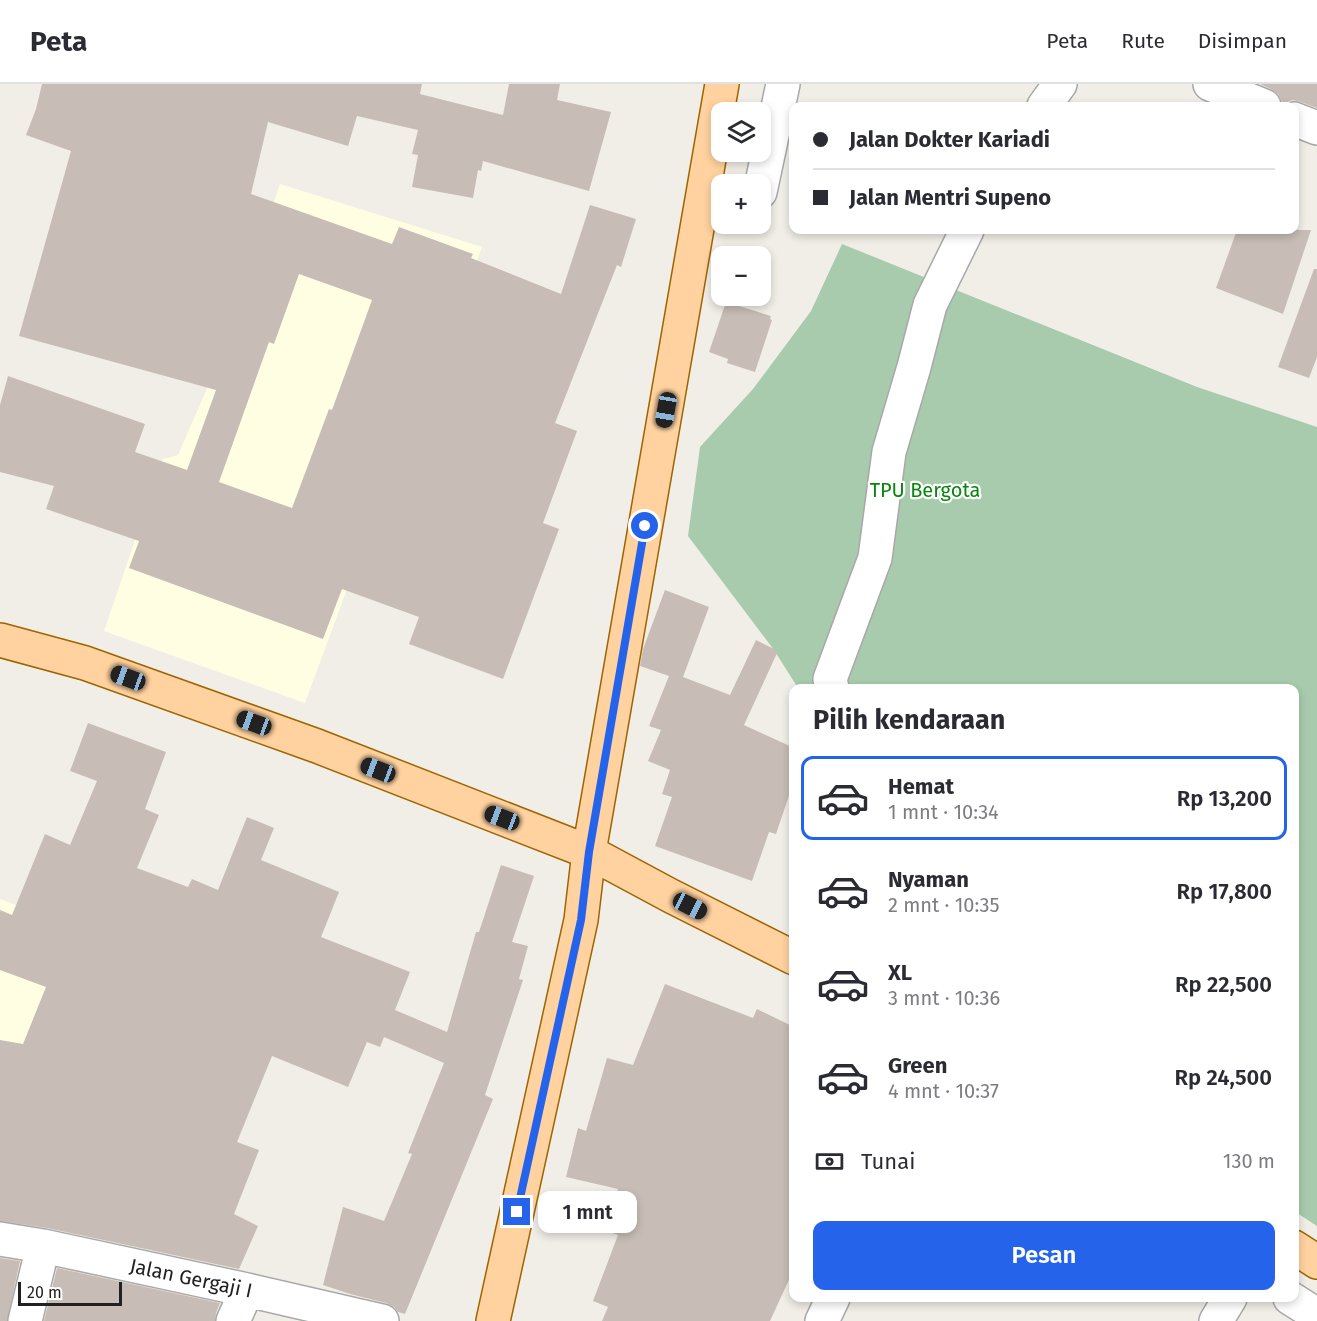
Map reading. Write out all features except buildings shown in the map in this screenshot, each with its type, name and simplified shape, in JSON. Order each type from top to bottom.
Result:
[{"type":"main road","points":[[493,1321],[581,920],[589,852],[722,84]]},
{"type":"main road","points":[[0,640],[85,663],[317,746],[589,852],[671,896],[789,951]]},
{"type":"main road","points":[[1299,1250],[1317,1262]]},
{"type":"street","points":[[764,174],[783,84]]},
{"type":"street","points":[[1047,102],[1060,84]]},
{"type":"street","points":[[1210,84],[1254,102]]},
{"type":"street","points":[[1299,121],[1317,128]]},
{"type":"street","points":[[831,684],[830,679],[875,558],[889,452],[930,305],[965,234]]},
{"type":"street","name":"Jalan Gergaji I","points":[[0,1239],[43,1246],[382,1321]]},
{"type":"street","points":[[25,1321],[43,1246]]},
{"type":"street","points":[[233,1321],[247,1290]]},
{"type":"street","points":[[822,1321],[831,1302]]},
{"type":"street","points":[[1216,1321],[1228,1302]]},
{"type":"street","points":[[1296,1302],[1317,1315]]},
{"type":"shaded area","points":[[280,184],[482,247],[413,433],[382,494],[305,703],[104,631],[163,459],[178,455],[226,345]]},
{"type":"shaded area","points":[[0,899],[112,942],[0,1087]]},
{"type":"green space","name":"TPU Bergota","points":[[842,244],[1197,387],[1317,427],[1317,1226],[1299,1214],[1299,684],[795,684],[774,650],[688,536],[700,447],[753,389],[811,311]]},
{"type":"route","points":[[517,1212],[581,920],[589,852],[645,526]]}]
